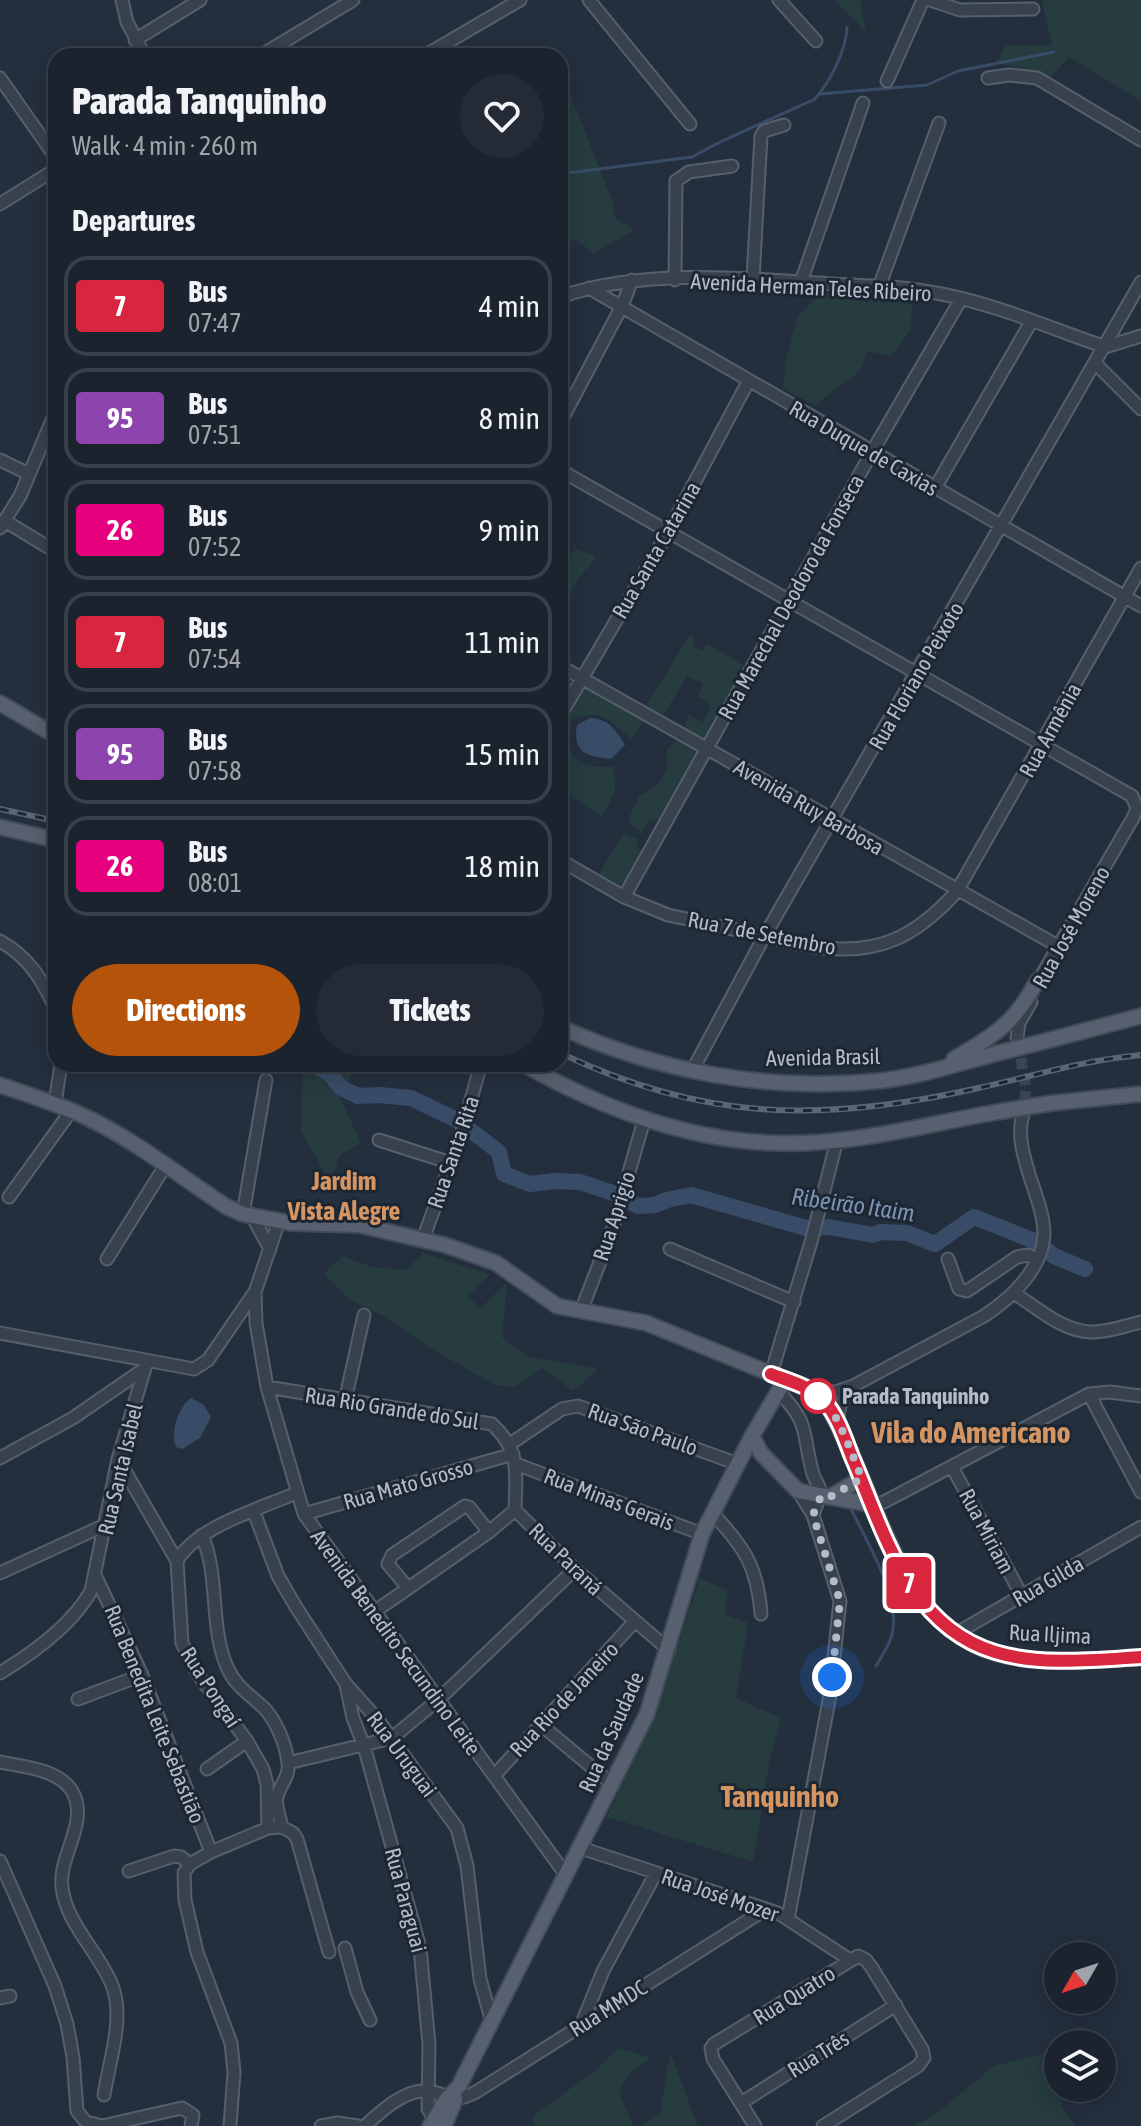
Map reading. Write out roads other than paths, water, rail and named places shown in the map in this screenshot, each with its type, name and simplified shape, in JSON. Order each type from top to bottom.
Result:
[{"type":"main road","points":[[0,703],[7,710],[48,729]]},
{"type":"main road","points":[[0,827],[48,838]]},
{"type":"main road","points":[[940,1068],[984,1041],[1008,1021],[1038,980]]},
{"type":"main road","name":"Avenida Brasil","points":[[568,1031],[598,1044],[692,1071],[770,1082],[821,1084],[880,1081],[998,1053],[1024,1041],[1139,1019]]},
{"type":"main road","points":[[538,1072],[595,1102],[644,1120],[712,1136],[801,1143],[837,1140],[1052,1103],[1141,1094]]},
{"type":"main road","points":[[0,1085],[71,1111],[122,1138],[227,1207],[248,1215],[279,1221],[359,1225],[423,1239],[496,1263],[552,1304],[646,1323],[778,1382],[811,1390]]},
{"type":"main road","name":"Rua da Saudade","points":[[436,2124],[581,1848],[647,1714],[702,1534],[778,1382]]},
{"type":"main road","name":"Rua Iljima","points":[[811,1390],[826,1403],[837,1423],[896,1559],[918,1597],[955,1634],[993,1652],[1030,1659],[1141,1657]]},
{"type":"main road","points":[[752,1436],[761,1453],[798,1491],[873,1505]]},
{"type":"main road","points":[[741,1458],[761,1453]]},
{"type":"main road","points":[[826,1496],[862,1478]]},
{"type":"street","points":[[122,0],[140,48]]},
{"type":"street","points":[[135,40],[200,0]]},
{"type":"street","points":[[273,48],[353,0]]},
{"type":"street","points":[[438,48],[520,0]]},
{"type":"street","points":[[589,0],[690,124]]},
{"type":"street","points":[[779,0],[816,41]]},
{"type":"street","points":[[887,81],[923,0]]},
{"type":"street","points":[[930,0],[960,10],[1033,9]]},
{"type":"street","points":[[988,78],[1024,75],[1037,78],[1141,140]]},
{"type":"street","points":[[0,78],[48,147]]},
{"type":"street","points":[[801,282],[863,103]]},
{"type":"street","points":[[879,287],[939,123]]},
{"type":"street","points":[[753,279],[761,136],[764,131],[784,125]]},
{"type":"street","points":[[675,280],[676,181],[689,172],[732,166]]},
{"type":"street","points":[[0,204],[48,174]]},
{"type":"street","name":"Avenida Herman Teles Ribeiro","points":[[568,295],[632,280],[753,279],[879,287],[937,293],[961,299],[1105,347]]},
{"type":"street","points":[[568,408],[622,306],[632,280]]},
{"type":"street","name":"Rua Floriano Peixoto","points":[[692,1071],[765,935],[1141,282]]},
{"type":"street","name":"Rua Duque de Caxias","points":[[589,288],[1141,606]]},
{"type":"street","name":"Rua Marechal Deodoro da Fonseca","points":[[624,897],[872,452],[961,299]]},
{"type":"street","points":[[935,488],[1031,322]]},
{"type":"street","points":[[1105,347],[1141,336]]},
{"type":"street","points":[[1095,363],[1141,409]]},
{"type":"street","name":"Rua Santa Catarina","points":[[568,702],[667,534],[748,382]]},
{"type":"street","points":[[48,430],[3,524],[48,548]]},
{"type":"street","points":[[0,460],[29,474]]},
{"type":"street","points":[[568,475],[667,534],[1042,744]]},
{"type":"street","name":"Rua Armênia","points":[[957,891],[1141,568]]},
{"type":"street","name":"Avenida Ruy Barbosa","points":[[568,670],[1058,946]]},
{"type":"street","name":"Rua José Moreno","points":[[1024,1041],[1019,1023],[1038,980],[1133,818],[1135,803],[1127,791],[1042,744]]},
{"type":"street","name":"Rua 7 de Setembro","points":[[568,865],[624,897],[668,915],[840,950],[875,946],[910,933],[934,916],[957,891]]},
{"type":"street","points":[[0,941],[31,965],[48,991]]},
{"type":"street","points":[[55,1103],[60,1072]]},
{"type":"street","name":"Rua Santa Rita","points":[[423,1239],[461,1135],[479,1072]]},
{"type":"street","points":[[266,1080],[248,1215],[270,1249]]},
{"type":"street","points":[[9,1197],[71,1111]]},
{"type":"street","points":[[811,1390],[835,1392],[853,1386],[969,1325],[1014,1293],[1038,1257],[1043,1243],[1043,1225],[1020,1137],[1023,1114]]},
{"type":"street","name":"Rua Aprigio","points":[[581,1311],[621,1202],[644,1120]]},
{"type":"street","points":[[379,1140],[451,1163]]},
{"type":"street","name":"Rua da Saudade","points":[[778,1382],[794,1302],[837,1140]]},
{"type":"street","points":[[107,1259],[165,1166]]},
{"type":"street","name":"Avenida Benedito Secundino Leite","points":[[279,1221],[255,1292],[256,1323],[267,1387],[304,1514],[566,1875]]},
{"type":"street","points":[[670,1249],[794,1302]]},
{"type":"street","points":[[948,1259],[955,1283],[959,1289],[967,1291],[1017,1257],[1038,1257]]},
{"type":"street","points":[[0,1333],[146,1365],[184,1369],[200,1367],[221,1343],[255,1292]]},
{"type":"street","points":[[1014,1293],[1062,1324],[1077,1330],[1103,1331],[1141,1322]]},
{"type":"street","points":[[345,1401],[364,1315]]},
{"type":"street","points":[[0,1458],[73,1418],[146,1365]]},
{"type":"street","name":"Rua Santa Isabel","points":[[0,1673],[19,1661],[83,1605],[96,1577],[118,1459],[146,1365]]},
{"type":"street","points":[[778,1382],[806,1429],[812,1471],[826,1496],[813,1515]]},
{"type":"street","points":[[837,1423],[843,1399],[853,1386]]},
{"type":"street","name":"Rua Rio Grande do Sul","points":[[267,1387],[492,1424],[513,1454]]},
{"type":"street","points":[[873,1505],[1089,1394],[1110,1392],[1141,1396]]},
{"type":"street","points":[[1089,1394],[1141,1492]]},
{"type":"street","name":"Rua São Paulo","points":[[513,1454],[562,1409],[578,1406],[741,1458]]},
{"type":"street","name":"Rua Paraná","points":[[513,1454],[515,1510],[575,1569],[669,1650]]},
{"type":"street","name":"Rua Mato Grosso","points":[[304,1514],[513,1454]]},
{"type":"street","name":"Rua Minas Gerais","points":[[513,1454],[702,1534]]},
{"type":"street","name":"Rua Pongaí","points":[[118,1459],[177,1561],[182,1643],[197,1673],[247,1741],[263,1769],[267,1784],[268,1828]]},
{"type":"street","name":"Rua Miriam","points":[[952,1467],[1022,1596]]},
{"type":"street","points":[[788,1919],[830,1695],[839,1618],[838,1592],[813,1515],[798,1491]]},
{"type":"street","points":[[177,1561],[185,1547],[202,1535],[296,1493]]},
{"type":"street","points":[[408,1588],[388,1564],[392,1555],[465,1506],[489,1532]]},
{"type":"street","points":[[374,1612],[489,1532],[515,1510]]},
{"type":"street","name":"Rua Uruguai","points":[[254,1512],[278,1576],[346,1684],[392,1738],[457,1828],[467,1866],[480,1979],[491,2019]]},
{"type":"street","points":[[712,1513],[743,1548],[754,1570],[761,1614]]},
{"type":"street","points":[[0,1573],[105,1525]]},
{"type":"street","name":"Rua Gilda","points":[[955,1634],[1141,1527]]},
{"type":"street","points":[[202,1535],[214,1573],[219,1645],[226,1666],[234,1681],[265,1709],[274,1722],[288,1763],[288,1773],[276,1800],[282,1827]]},
{"type":"street","points":[[288,1763],[392,1738],[439,1699],[575,1569]]},
{"type":"street","name":"Rua Benedita Leite Sebastião","points":[[96,1577],[142,1675],[211,1852]]},
{"type":"street","name":"Rua Rio de Janeiro","points":[[494,1776],[634,1622]]},
{"type":"street","points":[[78,1699],[142,1675]]},
{"type":"street","name":"Rua Paraguai","points":[[346,1684],[353,1718],[364,1746],[420,1948],[428,2015],[428,2109],[436,2124]]},
{"type":"street","points":[[540,1724],[613,1785]]},
{"type":"street","points":[[207,1769],[247,1741]]},
{"type":"street","points":[[0,1762],[52,1774],[70,1788],[75,1798],[78,1814],[61,1885],[66,1906],[113,1987],[117,2011],[104,2095]]},
{"type":"street","points":[[230,2126],[234,2057],[193,1937],[184,1873],[190,1864],[211,1852],[268,1828],[282,1827],[297,1839],[329,1952]]},
{"type":"street","name":"Rua José Mozer","points":[[581,1848],[766,1909],[788,1919],[850,1960]]},
{"type":"street","points":[[129,1871],[174,1856],[190,1864]]},
{"type":"street","points":[[0,1861],[50,1975],[67,2024],[77,2111],[81,2118],[102,2126],[182,2108],[193,2115],[191,2126]]},
{"type":"street","points":[[582,2024],[603,1971],[656,1873]]},
{"type":"street","name":"Rua MMDC","points":[[452,2097],[476,2092],[766,1909]]},
{"type":"street","points":[[345,1948],[357,1992],[370,2020]]},
{"type":"street","name":"Rua Quatro","points":[[741,2103],[713,2059],[711,2048],[714,2044],[858,1956],[866,1960],[896,2005]]},
{"type":"street","points":[[823,2126],[918,2066],[924,2058],[922,2049],[896,2005]]},
{"type":"street","name":"Rua Três","points":[[741,2103],[896,2005]]},
{"type":"street","points":[[365,2126],[416,2092],[428,2091],[452,2097]]},
{"type":"street","points":[[741,2103],[755,2126]]},
{"type":"street","points":[[321,2126],[338,2123],[358,2126]]},
{"type":"water","points":[[590,718],[611,726],[625,745],[611,759],[588,754],[579,747],[577,725]]},
{"type":"water","points":[[191,1398],[204,1405],[211,1417],[200,1438],[182,1449],[176,1447],[174,1441],[175,1427],[182,1407]]},
{"type":"waterway","points":[[568,173],[692,157],[815,99],[837,65],[847,27]]},
{"type":"waterway","points":[[819,94],[927,85],[958,71],[1054,52]]},
{"type":"waterway","name":"Ribeirão Itaim","points":[[326,1072],[340,1087],[358,1096],[411,1098],[457,1120],[499,1152],[504,1174],[530,1184],[580,1182],[613,1193],[638,1206],[655,1205],[691,1195],[806,1228],[829,1227],[873,1235],[881,1232],[907,1233],[935,1244],[974,1217],[1037,1242],[1054,1256],[1085,1269]]},
{"type":"waterway","points":[[850,1507],[881,1571],[892,1606],[894,1623],[891,1638],[876,1666]]},
{"type":"tunnel","points":[[1018,1042],[1026,1089],[1023,1112]]},
{"type":"railway","points":[[0,809],[48,819]]},
{"type":"railway","points":[[568,1056],[664,1092],[713,1103],[763,1109],[813,1110],[918,1100],[1078,1065],[1141,1055]]},
{"type":"place","name":"Parada Tanquinho","points":[[818,1396]]},
{"type":"district","name":"Jardim Vista Alegre","points":[[344,1196]]},
{"type":"district","name":"Vila do Americano","points":[[971,1433]]},
{"type":"district","name":"Tanquinho","points":[[780,1797]]}]
